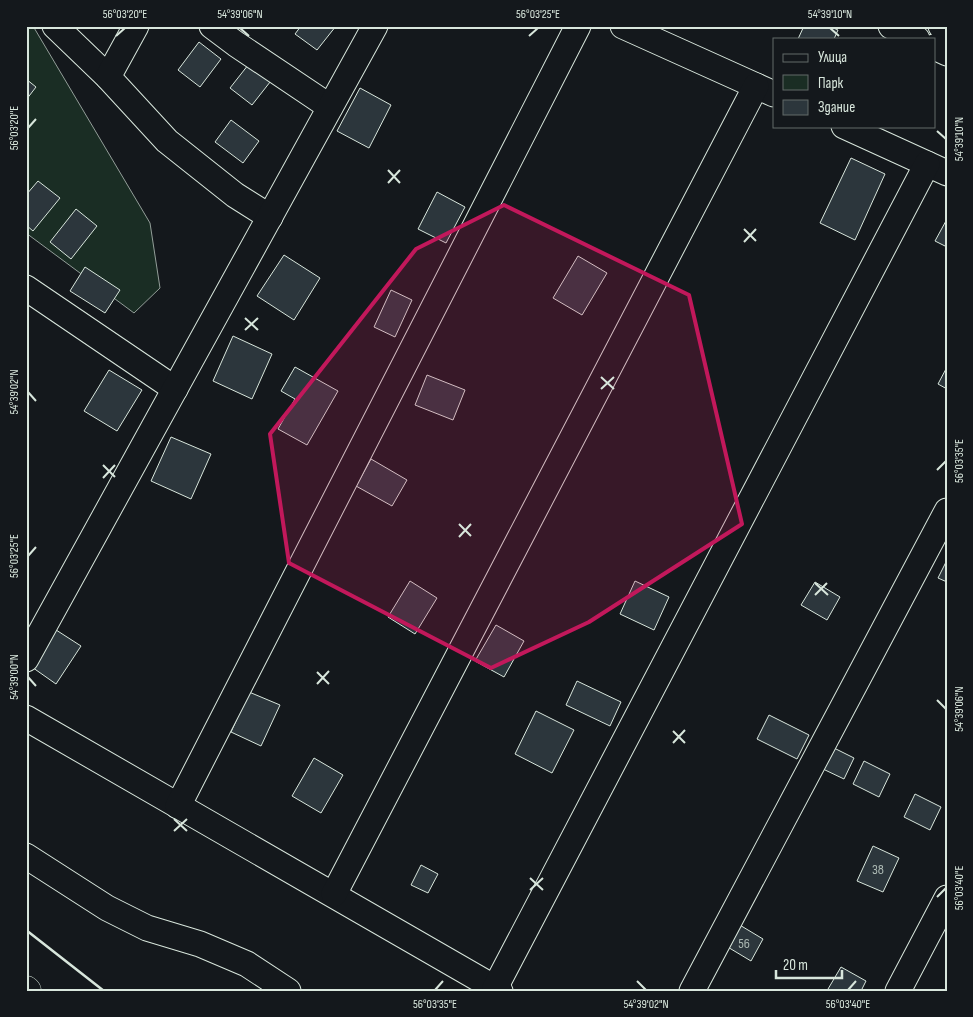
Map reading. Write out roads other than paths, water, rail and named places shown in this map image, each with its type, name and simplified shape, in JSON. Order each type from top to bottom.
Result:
[{"type":"street","points":[[55,26],[108,77],[167,141],[234,195],[270,217]]},
{"type":"street","points":[[108,77],[136,26]]},
{"type":"street","points":[[212,26],[330,107]]},
{"type":"street","points":[[26,659],[32,632],[175,388],[375,26]]},
{"type":"street","points":[[178,806],[578,26]]},
{"type":"street","points":[[334,894],[765,90],[623,26]]},
{"type":"street","points":[[891,26],[915,38]]},
{"type":"street","points":[[941,26],[947,29]]},
{"type":"street","points":[[26,718],[497,989],[937,168],[848,128]]},
{"type":"street","points":[[26,288],[175,388]]},
{"type":"street","points":[[692,991],[947,511]]},
{"type":"street","points":[[26,856],[106,908],[148,928],[200,944],[247,964],[288,991]]},
{"type":"street","points":[[898,991],[947,898]]}]
